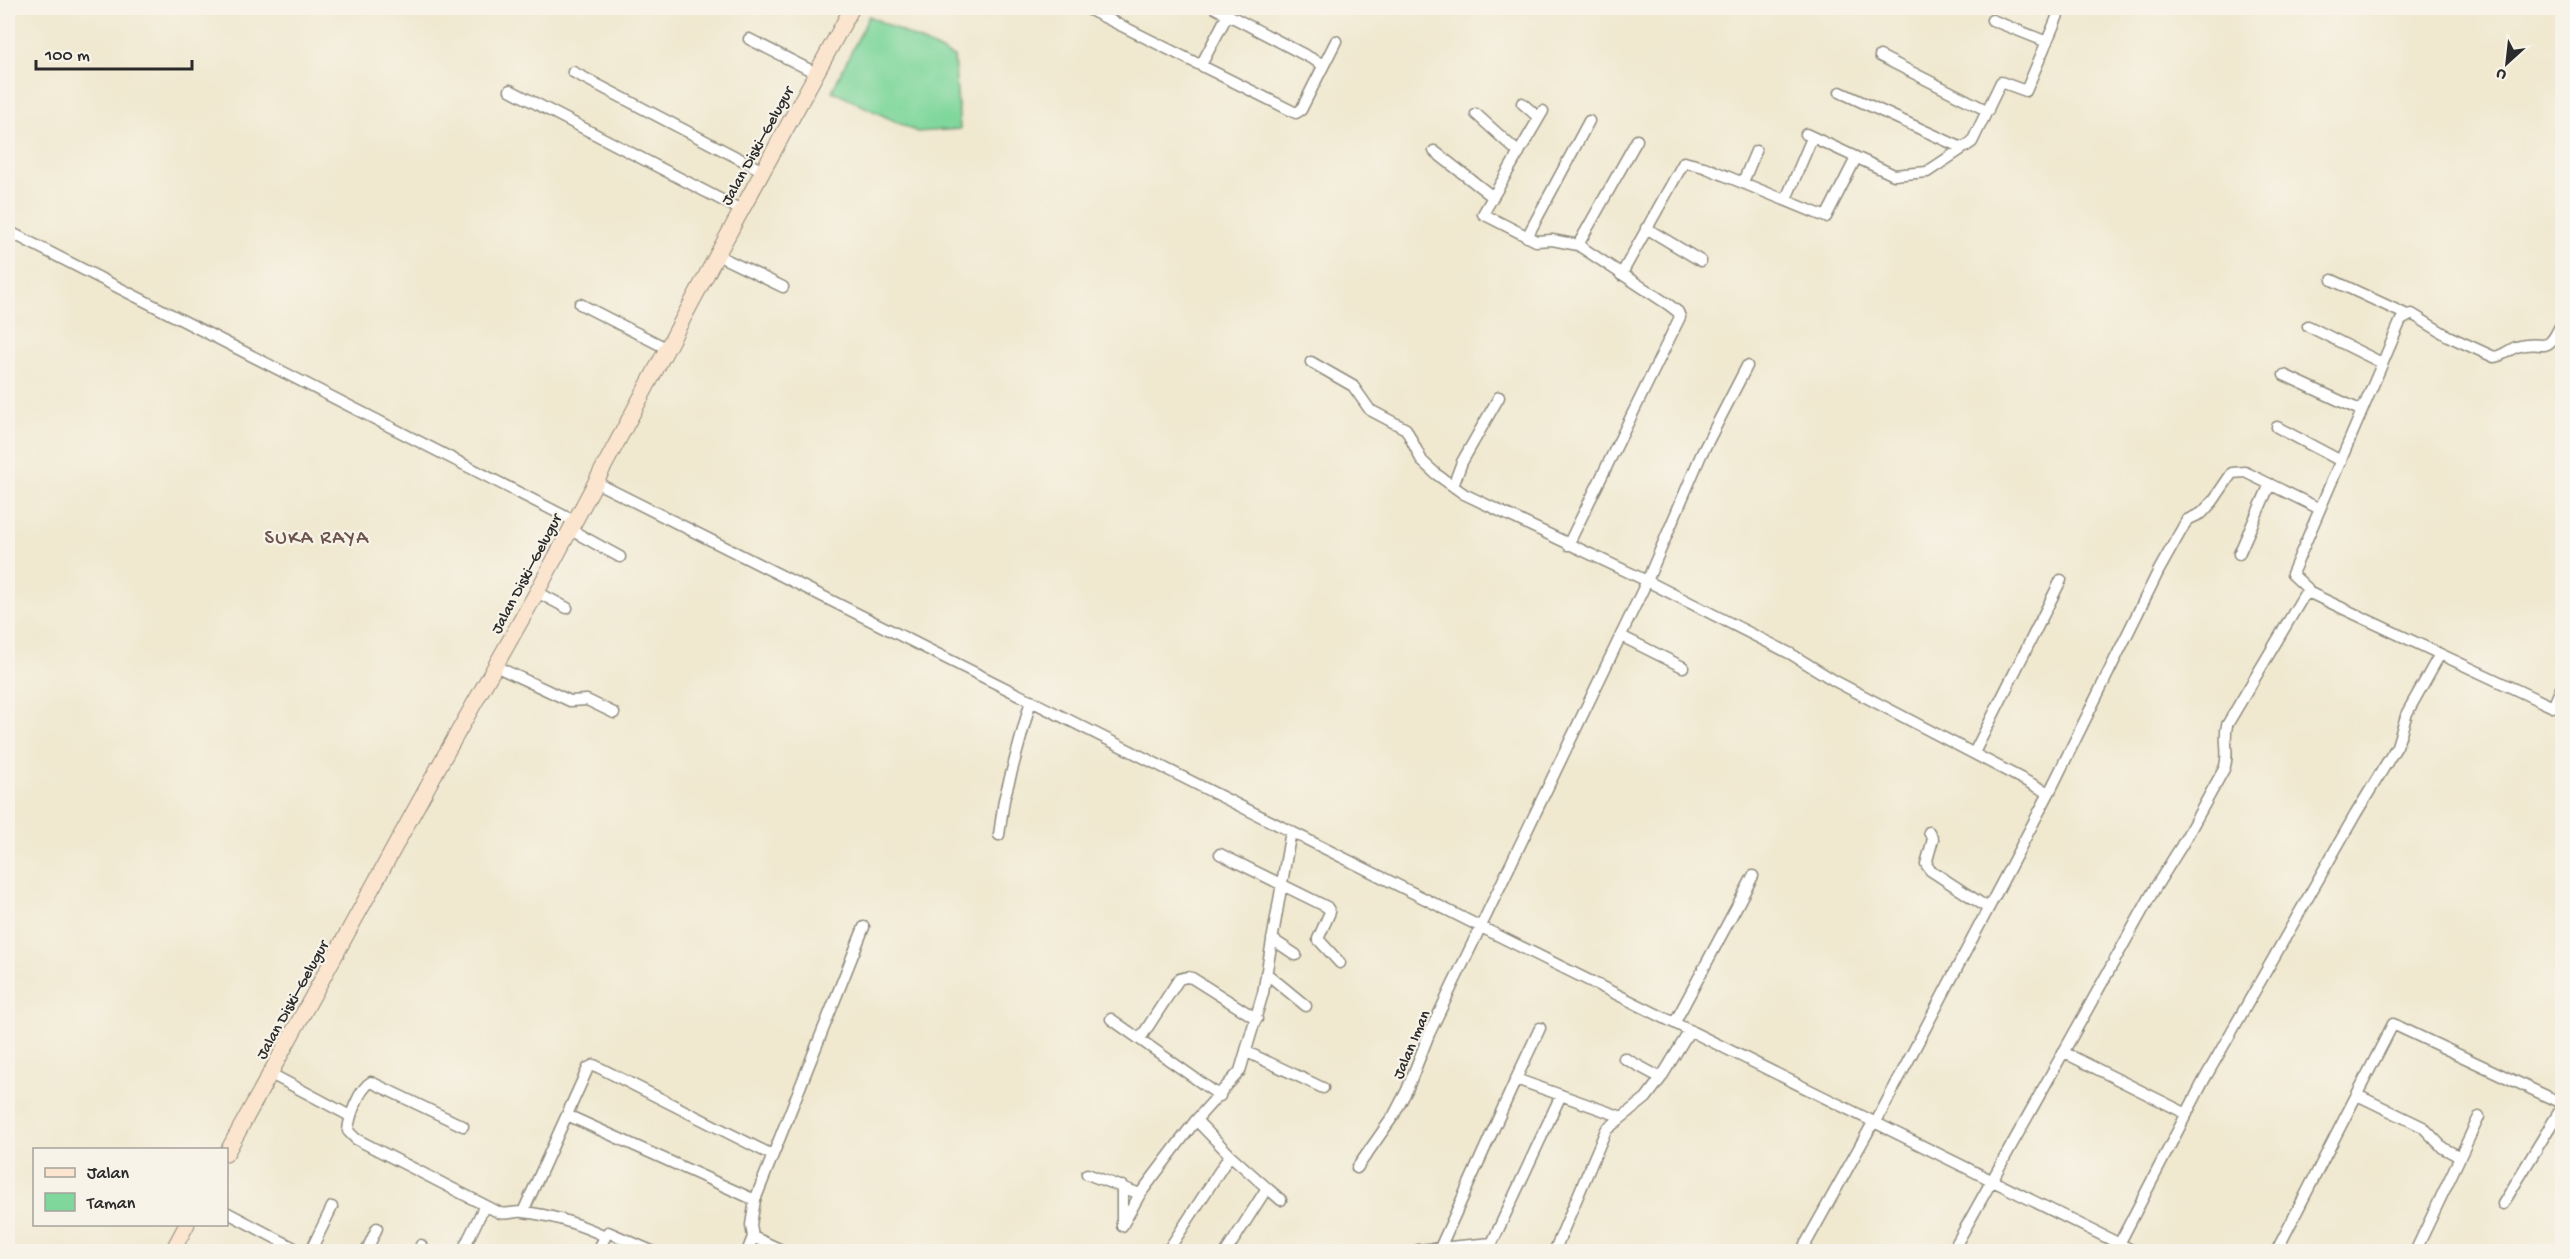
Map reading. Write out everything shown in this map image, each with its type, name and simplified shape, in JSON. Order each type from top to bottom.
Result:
[{"type":"main road","name":"Jalan Diski–Gelugur","points":[[228,1150],[537,592],[852,8]]},
{"type":"main road","points":[[172,1251],[186,1226]]},
{"type":"street","points":[[1215,8],[1324,64]]},
{"type":"street","points":[[1786,199],[1809,136],[1894,175],[1927,172],[1972,142],[2001,82],[2026,91],[2061,8]]},
{"type":"street","points":[[1092,9],[1296,113],[1301,110],[1336,41]]},
{"type":"street","points":[[1201,65],[1228,14]]},
{"type":"street","points":[[1992,20],[2047,42]]},
{"type":"street","points":[[749,39],[816,73]]},
{"type":"street","points":[[1880,56],[1988,111]]},
{"type":"street","points":[[573,72],[763,171]]},
{"type":"street","points":[[510,90],[741,210]]},
{"type":"street","points":[[1840,92],[1962,148]]},
{"type":"street","points":[[1522,103],[1541,115],[1483,214],[1536,241],[1552,240],[1578,245],[1670,305],[1680,317],[1568,544]]},
{"type":"street","points":[[1476,114],[1519,153]]},
{"type":"street","points":[[1527,237],[1589,121]]},
{"type":"street","points":[[1578,245],[1637,140]]},
{"type":"street","points":[[1743,182],[1756,151]]},
{"type":"street","points":[[1434,152],[1493,197]]},
{"type":"street","points":[[1621,275],[1684,162],[1691,162],[1826,216],[1856,158]]},
{"type":"street","points":[[1646,228],[1701,261]]},
{"type":"street","points":[[8,231],[572,525],[620,557]]},
{"type":"street","points":[[717,255],[783,287]]},
{"type":"street","points":[[2332,280],[2407,315],[2412,314],[2448,336],[2494,357],[2515,348],[2547,345],[2553,342],[2562,322]]},
{"type":"street","points":[[580,304],[668,349]]},
{"type":"street","points":[[2407,315],[2396,327],[2292,574],[2307,588],[2308,593],[2553,707],[2562,686]]},
{"type":"street","points":[[2308,326],[2382,363]]},
{"type":"street","points":[[1311,362],[1353,386],[1370,410],[1406,429],[1422,461],[1453,486],[1791,654],[1835,681],[2049,793]]},
{"type":"street","name":"Jalan Iman","points":[[1357,1168],[1394,1115],[1407,1090],[1429,1034],[1647,581],[1701,455],[1747,366]]},
{"type":"street","points":[[2284,375],[2362,411]]},
{"type":"street","points":[[1453,486],[1462,462],[1499,397]]},
{"type":"street","points":[[2277,427],[2341,461]]},
{"type":"street","points":[[1801,1251],[1875,1121],[2049,793],[2158,570],[2187,520],[2202,513],[2232,473],[2245,472],[2320,509]]},
{"type":"street","points":[[595,482],[1481,927],[1993,1179],[2117,1247],[2136,1251]]},
{"type":"street","points":[[2239,554],[2270,484]]},
{"type":"street","points":[[1974,753],[2061,580]]},
{"type":"street","points":[[537,592],[567,608]]},
{"type":"street","points":[[1952,1251],[2154,888],[2182,845],[2224,769],[2229,758],[2224,736],[2227,725],[2299,604],[2308,593]]},
{"type":"street","points":[[1621,636],[1683,667]]},
{"type":"street","points":[[2117,1247],[2187,1114],[2349,825],[2397,746],[2407,713],[2440,654]]},
{"type":"street","points":[[495,666],[570,701],[586,700],[614,713]]},
{"type":"street","points":[[999,835],[1004,800],[1031,700]]},
{"type":"street","points":[[1122,1186],[1122,1226],[1140,1194],[1196,1120],[1220,1096],[1240,1071],[1257,1019],[1291,831]]},
{"type":"street","points":[[1929,832],[1933,839],[1926,864],[1930,870],[1988,908]]},
{"type":"street","points":[[1220,855],[1330,909],[1318,939],[1340,963]]},
{"type":"street","points":[[1675,1023],[1753,876]]},
{"type":"street","points":[[747,1251],[753,1237],[751,1225],[755,1200],[864,927]]},
{"type":"street","points":[[1272,939],[1296,955]]},
{"type":"street","points":[[1266,974],[1306,1006]]},
{"type":"street","points":[[1140,1039],[1179,979],[1183,977],[1192,978],[1257,1019]]},
{"type":"street","points":[[1111,1019],[1220,1096]]},
{"type":"street","points":[[2276,1251],[2393,1024],[2559,1102],[2562,1107],[2503,1204]]},
{"type":"street","points":[[1440,1248],[1540,1028]]},
{"type":"street","points":[[1554,1251],[1606,1130],[1646,1098],[1690,1030]]},
{"type":"street","points":[[1247,1052],[1323,1088]]},
{"type":"street","points":[[2063,1052],[2187,1114]]},
{"type":"street","points":[[1624,1058],[1661,1078]]},
{"type":"street","points":[[523,1212],[588,1068],[594,1065],[772,1155]]},
{"type":"street","points":[[271,1074],[350,1116]]},
{"type":"street","points":[[1516,1079],[1622,1117]]},
{"type":"street","points":[[463,1126],[371,1082],[366,1085],[350,1116],[348,1131],[356,1139],[484,1207],[506,1215],[523,1212],[573,1222],[605,1236]]},
{"type":"street","points":[[1418,1250],[1492,1243],[1561,1095]]},
{"type":"street","points":[[2356,1095],[2423,1127],[2443,1148],[2460,1157]]},
{"type":"street","points":[[567,1115],[755,1200]]},
{"type":"street","points":[[2415,1251],[2479,1117]]},
{"type":"street","points":[[1196,1120],[1230,1155],[1281,1200]]},
{"type":"street","points":[[1167,1251],[1230,1155]]},
{"type":"street","points":[[1087,1174],[1140,1194]]},
{"type":"street","points":[[1226,1251],[1267,1188]]},
{"type":"street","points":[[310,1251],[333,1207]]},
{"type":"street","points":[[462,1251],[484,1207]]},
{"type":"street","points":[[228,1213],[302,1251]]},
{"type":"street","points":[[366,1251],[377,1228]]},
{"type":"street","points":[[597,1251],[605,1236],[611,1233],[654,1251]]},
{"type":"street","points":[[753,1237],[786,1251]]},
{"type":"green space","points":[[869,16],[954,57],[960,129],[917,132],[832,91]]},
{"type":"district","name":"SUKA RAYA","points":[[317,536]]}]
